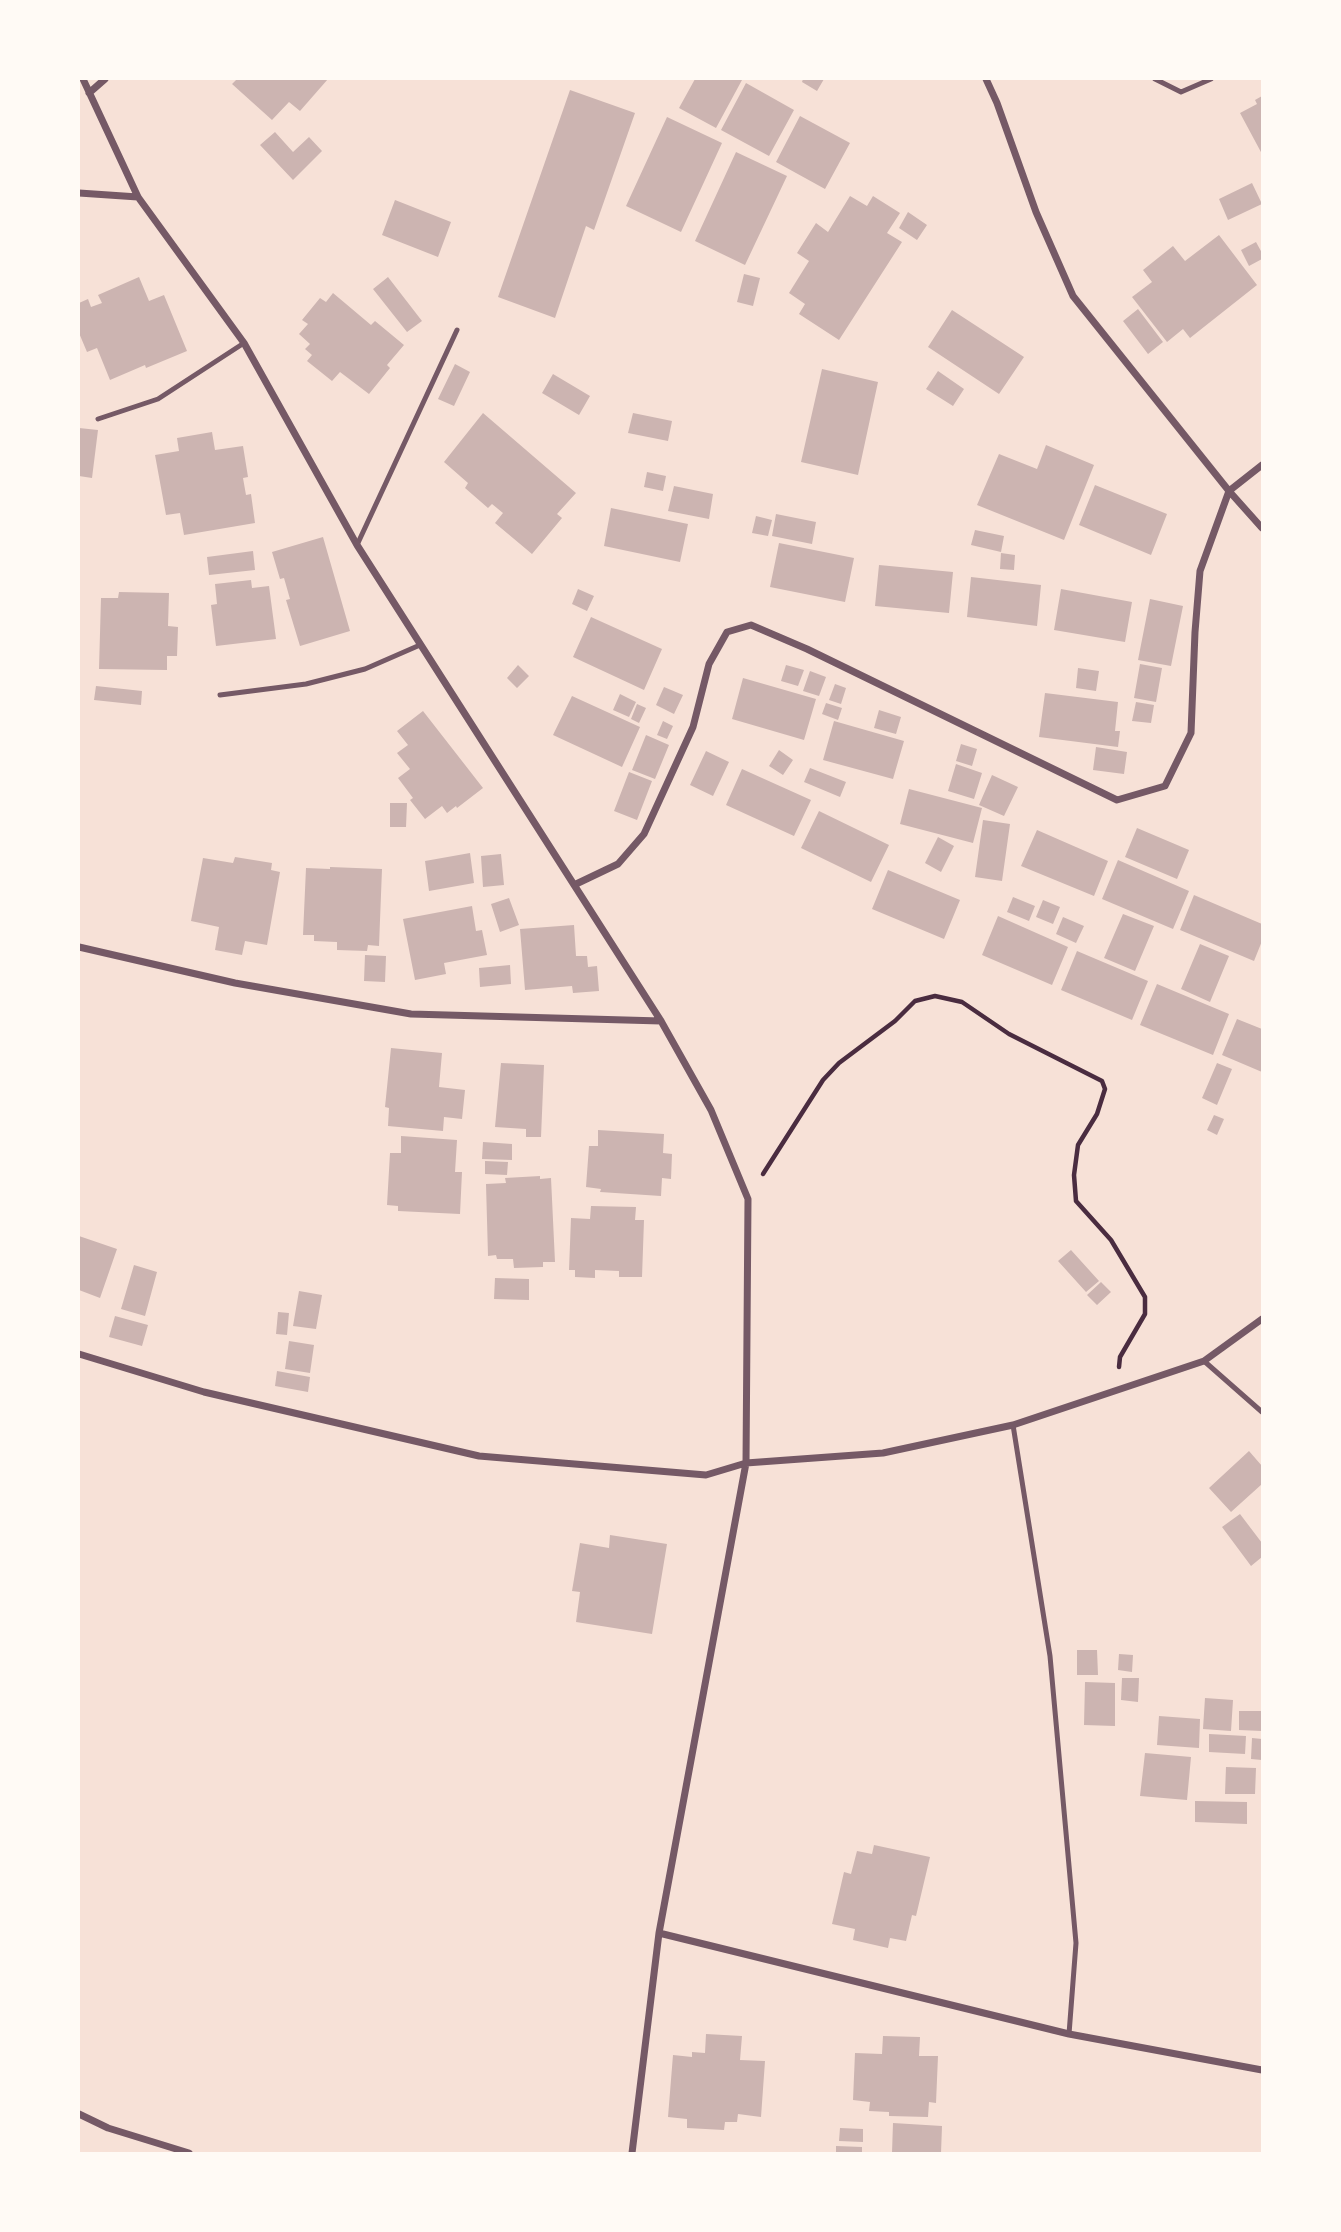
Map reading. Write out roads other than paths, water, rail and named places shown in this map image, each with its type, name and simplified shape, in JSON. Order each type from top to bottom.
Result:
[{"type":"street","points":[[83,79],[138,197],[244,343],[357,545],[661,1021],[711,1110],[748,1199],[746,1463],[659,1933],[632,2153]]},
{"type":"street","points":[[89,93],[105,79]]},
{"type":"street","points":[[986,79],[1036,212],[1073,296],[1229,491],[1262,528]]},
{"type":"street","points":[[79,193],[138,197]]},
{"type":"street","points":[[574,885],[618,864],[644,834],[693,727],[709,664],[727,632],[751,625],[807,649],[1117,800],[1165,786],[1191,733],[1200,571],[1229,491],[1262,466]]},
{"type":"street","points":[[79,947],[235,983],[411,1014],[661,1021]]},
{"type":"street","points":[[79,1354],[204,1392],[480,1456],[706,1475],[746,1463],[883,1453],[1013,1424],[1204,1362],[1262,1319]]},
{"type":"street","points":[[659,1933],[1069,2034],[1262,2070]]},
{"type":"street","points":[[79,2114],[108,2128],[189,2153]]},
{"type":"lane","points":[[1155,79],[1181,92],[1211,79]]},
{"type":"lane","points":[[357,545],[457,330]]},
{"type":"lane","points":[[98,418],[158,399],[244,343]]},
{"type":"lane","points":[[220,695],[306,684],[365,669],[421,645]]},
{"type":"lane","points":[[1204,1362],[1262,1412]]},
{"type":"lane","points":[[1013,1424],[1050,1656],[1076,1944],[1069,2034]]}]
